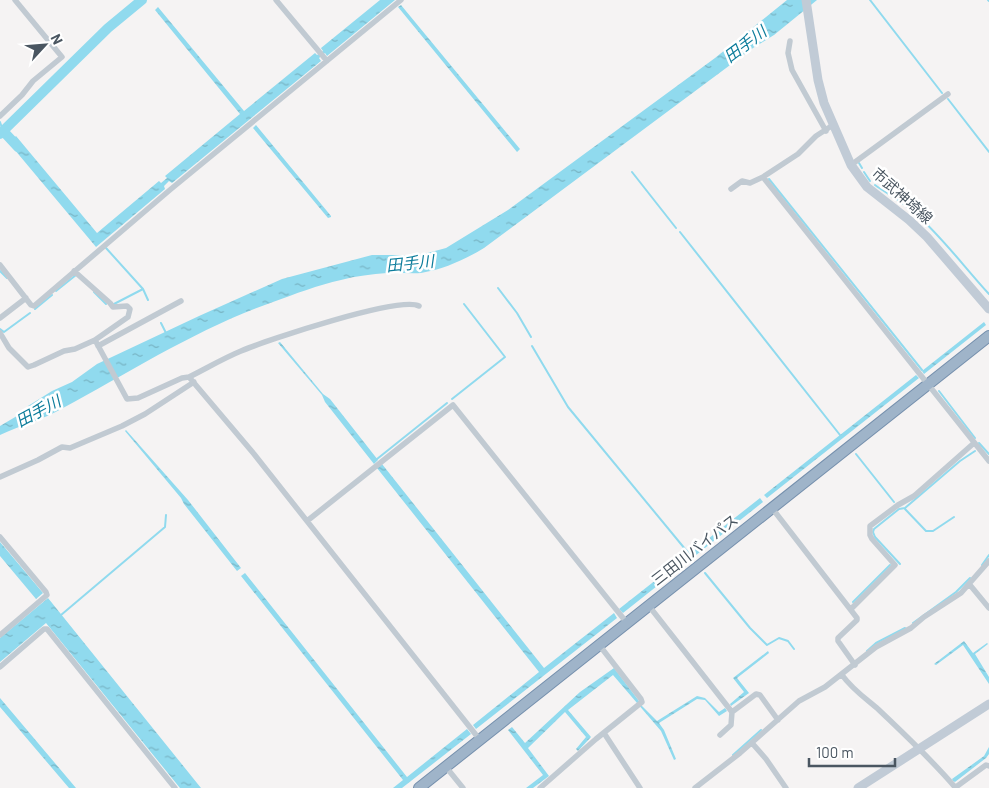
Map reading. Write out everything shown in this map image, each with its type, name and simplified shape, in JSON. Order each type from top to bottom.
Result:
[{"type":"highway","name":"三田川バイパス","points":[[420,788],[989,336]]},
{"type":"main road","name":"市武神埼線","points":[[806,0],[818,80],[829,128],[866,187],[909,220],[927,237],[989,309]]},
{"type":"main road","points":[[858,788],[989,704]]},
{"type":"street","points":[[0,116],[22,95],[33,81],[62,57],[15,0]]},
{"type":"street","points":[[276,0],[323,57]]},
{"type":"street","points":[[0,264],[31,305],[34,306],[323,57],[401,0]]},
{"type":"street","points":[[731,189],[742,181],[750,183],[763,177],[798,154],[816,136],[829,128],[792,70],[788,53],[790,41]]},
{"type":"street","points":[[852,165],[948,94]]},
{"type":"street","points":[[763,177],[989,461]]},
{"type":"street","points":[[74,270],[113,307],[127,306],[130,309],[128,317],[97,345]]},
{"type":"street","points":[[0,318],[26,298]]},
{"type":"street","points":[[0,334],[9,348],[28,366],[34,366],[64,351],[97,345],[181,301]]},
{"type":"street","points":[[97,345],[127,399],[134,399],[182,378],[189,377],[242,351],[279,338],[370,310],[414,303],[419,306]]},
{"type":"street","points":[[189,377],[254,454],[480,740]]},
{"type":"street","points":[[0,477],[62,447],[70,448],[122,426],[145,414],[194,382]]},
{"type":"street","points":[[306,521],[453,405],[627,623]]},
{"type":"street","points":[[851,609],[895,565],[872,539],[870,526],[898,505],[914,496],[974,443]]},
{"type":"street","points":[[772,508],[857,618],[838,638],[838,641],[853,663]]},
{"type":"street","points":[[0,537],[47,595],[0,635]]},
{"type":"street","points":[[695,788],[752,743],[776,718],[842,675],[853,663],[876,647],[911,628],[924,617],[961,593],[970,585],[989,561]]},
{"type":"street","points":[[970,585],[989,608]]},
{"type":"street","points":[[649,606],[732,712],[732,725],[720,736]]},
{"type":"street","points":[[0,667],[44,629],[47,629],[175,788]]},
{"type":"street","points":[[540,788],[604,733],[640,706],[641,699],[600,646]]},
{"type":"street","points":[[842,675],[849,685],[879,710],[956,787],[986,765],[989,766]]},
{"type":"street","points":[[732,712],[756,694],[760,695],[776,718]]},
{"type":"street","points":[[604,733],[640,788]]},
{"type":"street","points":[[752,743],[766,759],[786,788]]},
{"type":"street","points":[[446,767],[463,788]]},
{"type":"water","points":[[380,0],[395,0],[327,56],[325,53],[319,58],[321,61],[172,183],[169,181],[164,186],[165,189],[96,247],[9,143],[13,136],[14,138],[16,136],[97,233],[159,181],[161,183],[167,178],[165,176],[240,114],[155,10],[158,7],[244,111],[315,53],[317,55],[323,51],[321,48]]},
{"type":"water","name":"田手川","points":[[787,0],[817,0],[774,35],[753,48],[484,248],[454,264],[438,269],[421,273],[391,273],[352,277],[307,290],[246,312],[192,337],[55,412],[0,435],[0,426],[27,410],[28,406],[52,391],[72,382],[97,364],[282,279],[372,255],[420,255],[446,248],[508,210],[715,58]]},
{"type":"water","points":[[401,5],[520,149],[517,152],[398,7]]},
{"type":"water","points":[[256,125],[331,217],[328,218],[253,128]]},
{"type":"water","points":[[984,322],[986,325],[924,374],[922,371]]},
{"type":"water","points":[[280,342],[323,394],[330,399],[378,460],[374,464],[325,402],[322,395],[278,343]]},
{"type":"water","points":[[916,375],[919,378],[767,498],[764,495]]},
{"type":"water","points":[[126,430],[188,500],[241,568],[237,571]]},
{"type":"water","points":[[382,464],[544,668],[614,613],[617,618],[476,729],[473,725],[539,672],[377,468]]},
{"type":"water","points":[[760,498],[763,502],[623,613],[619,609]]},
{"type":"water","points":[[0,542],[43,593],[36,599],[0,556]]},
{"type":"water","points":[[245,573],[407,777],[467,729],[471,734],[402,788],[393,788],[403,780],[241,576]]},
{"type":"water","points":[[48,598],[201,788],[180,788],[46,623],[0,662],[0,638]]},
{"type":"water","points":[[964,641],[973,653],[988,644],[975,654],[989,677],[989,684],[963,645],[936,665],[934,664]]},
{"type":"water","points":[[768,651],[769,653],[737,678],[749,693],[731,706],[730,704],[744,692],[733,678]]},
{"type":"water","points":[[614,668],[639,703],[657,721],[697,696],[705,698],[719,712],[725,708],[727,711],[719,716],[705,700],[697,699],[659,723],[664,730],[676,759],[674,760],[661,731],[613,675],[568,710],[591,737],[578,751],[576,749],[586,737],[565,712],[528,748],[549,776],[533,788],[526,788],[543,775],[508,730],[512,727],[525,743],[580,692]]},
{"type":"water","points":[[0,698],[76,788],[69,788],[0,707]]},
{"type":"water","points":[[989,747],[989,754],[986,758],[955,782],[953,781],[952,779],[984,756]]},
{"type":"waterway","points":[[0,134],[108,28],[142,0]]},
{"type":"waterway","points":[[870,0],[942,93]]},
{"type":"waterway","points":[[948,99],[989,152]]},
{"type":"waterway","points":[[0,122],[3,131]]},
{"type":"waterway","points":[[3,131],[18,147]]},
{"type":"waterway","points":[[859,163],[862,168]]},
{"type":"waterway","points":[[632,172],[676,228]]},
{"type":"waterway","points":[[864,172],[870,181]]},
{"type":"waterway","points":[[769,179],[922,370]]},
{"type":"waterway","points":[[875,185],[906,206],[926,223],[989,294]]},
{"type":"waterway","points":[[680,232],[840,435]]},
{"type":"waterway","points":[[106,248],[143,289],[148,300]]},
{"type":"waterway","points":[[0,271],[7,278]]},
{"type":"waterway","points":[[56,291],[76,275]]},
{"type":"waterway","points":[[498,288],[517,313],[531,337]]},
{"type":"waterway","points":[[114,304],[143,289]]},
{"type":"waterway","points":[[94,292],[106,304]]},
{"type":"waterway","points":[[35,309],[52,295]]},
{"type":"waterway","points":[[452,399],[505,357],[464,304]]},
{"type":"waterway","points":[[0,329],[4,332],[30,313]]},
{"type":"waterway","points":[[161,323],[166,333]]},
{"type":"waterway","points":[[532,346],[568,407],[690,555]]},
{"type":"waterway","points":[[939,391],[975,438]]},
{"type":"waterway","points":[[377,459],[447,403]]},
{"type":"waterway","points":[[979,443],[989,454]]},
{"type":"waterway","points":[[900,564],[875,537],[874,529],[899,509],[905,508],[960,461],[975,451]]},
{"type":"waterway","points":[[856,454],[894,502]]},
{"type":"waterway","points":[[905,509],[926,531],[933,531],[954,517]]},
{"type":"waterway","points":[[61,615],[165,527],[166,515]]},
{"type":"waterway","points":[[982,565],[989,555]]},
{"type":"waterway","points":[[853,602],[890,565]]},
{"type":"waterway","points":[[705,573],[750,628],[767,645],[779,638],[788,641],[794,649]]},
{"type":"waterway","points":[[913,623],[956,592],[970,578]]},
{"type":"waterway","points":[[867,651],[876,643],[905,628]]},
{"type":"waterway","points":[[733,755],[761,730]]}]
